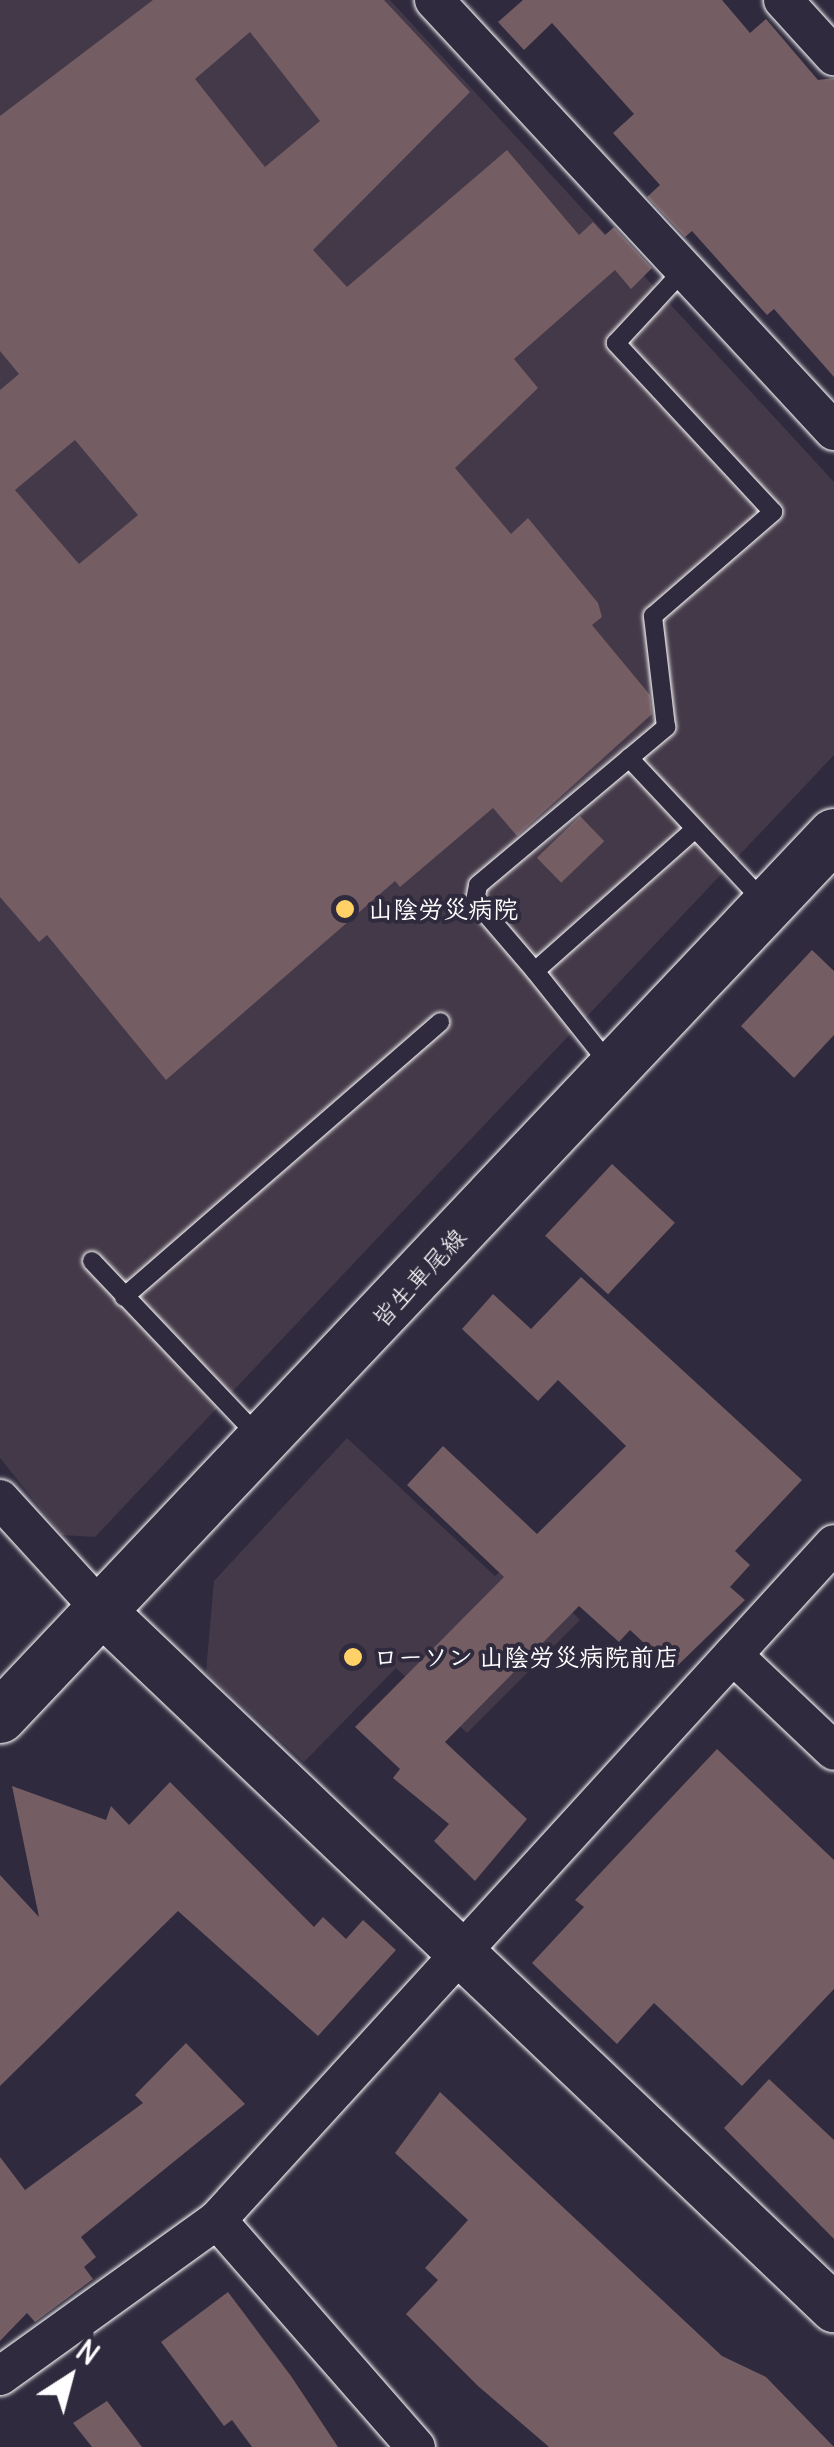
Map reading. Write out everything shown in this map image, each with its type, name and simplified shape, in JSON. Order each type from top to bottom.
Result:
[{"type":"main road","name":"皆生車尾線","points":[[0,1717],[106,1614],[834,835]]},
{"type":"street","points":[[434,0],[834,431]]},
{"type":"street","points":[[783,0],[834,56]]},
{"type":"street","points":[[0,1499],[106,1614],[455,1952],[834,2308]]},
{"type":"street","points":[[0,2376],[217,2220],[455,1952],[834,1544]]},
{"type":"street","points":[[733,1655],[834,1751]]},
{"type":"street","points":[[217,2220],[416,2447]]},
{"type":"lane","points":[[614,1069],[475,900],[478,884],[666,727],[652,616],[773,512],[616,343],[682,270]]},
{"type":"lane","points":[[629,758],[767,905]]},
{"type":"lane","points":[[535,971],[696,829]]},
{"type":"lane","points":[[124,1297],[440,1022]]},
{"type":"lane","points":[[92,1260],[264,1443]]},
{"type":"shaded area","name":"山陰労災病院","points":[[0,0],[390,0],[834,482],[834,755],[95,1537],[62,1535],[0,1458]]},
{"type":"shaded area","points":[[347,1438],[495,1576],[516,1556],[580,1620],[467,1733],[396,1668],[304,1762],[206,1672],[214,1581]]},
{"type":"building","points":[[153,0],[384,0],[470,92],[313,250],[347,287],[507,150],[579,235],[593,222],[605,235],[614,227],[652,268],[631,289],[615,270],[514,359],[538,388],[455,468],[511,534],[528,518],[598,603],[602,617],[592,625],[650,695],[652,714],[517,836],[493,808],[400,887],[395,881],[166,1080],[47,935],[39,942],[0,897],[0,390],[19,374],[0,351],[0,116]],"holes":[[[250,32],[320,121],[265,167],[195,79]],[[75,440],[138,515],[79,564],[15,490]]]},
{"type":"building","points":[[523,0],[722,0],[750,33],[766,19],[818,80],[834,78],[834,377],[774,309],[767,315],[692,231],[685,237],[647,197],[660,185],[613,133],[634,114],[552,23],[524,50],[498,22]]},
{"type":"building","points":[[580,816],[604,841],[561,883],[537,858]]},
{"type":"building","points":[[812,950],[834,971],[834,1035],[794,1078],[741,1026]]},
{"type":"building","points":[[612,1164],[675,1223],[608,1294],[545,1236]]},
{"type":"building","points":[[581,1277],[802,1480],[735,1551],[750,1565],[730,1587],[745,1600],[673,1670],[630,1630],[619,1642],[579,1606],[445,1742],[527,1819],[475,1881],[434,1841],[449,1824],[393,1778],[400,1769],[355,1727],[504,1577],[407,1485],[443,1446],[537,1534],[626,1446],[558,1380],[538,1401],[462,1329],[493,1294],[531,1329]]},
{"type":"building","points":[[717,1749],[834,1860],[834,1989],[742,2086],[654,2003],[617,2044],[532,1963],[584,1907],[575,1900]]},
{"type":"building","points":[[170,1782],[314,1927],[323,1917],[346,1939],[363,1920],[396,1950],[318,2036],[178,1911],[0,2086],[0,1875],[39,1917],[12,1786],[106,1820],[111,1806],[129,1825]]},
{"type":"building","points":[[186,2043],[245,2104],[81,2237],[96,2257],[84,2267],[93,2279],[35,2322],[27,2313],[0,2341],[0,2157],[25,2190],[143,2103],[135,2095]]},
{"type":"building","points":[[769,2079],[834,2140],[834,2239],[724,2128]]},
{"type":"building","points":[[440,2092],[722,2356],[766,2377],[834,2447],[549,2447],[478,2386],[406,2314],[438,2280],[425,2268],[468,2220],[395,2153]]},
{"type":"building","points":[[228,2292],[338,2447],[252,2447],[232,2420],[224,2426],[161,2342]]},
{"type":"building","points":[[107,2401],[142,2447],[92,2447],[73,2423]]},
{"type":"place","name":"山陰労災病院","points":[[345,909]]},
{"type":"place","name":"ローソン 山陰労災病院前店","points":[[353,1657]]}]
